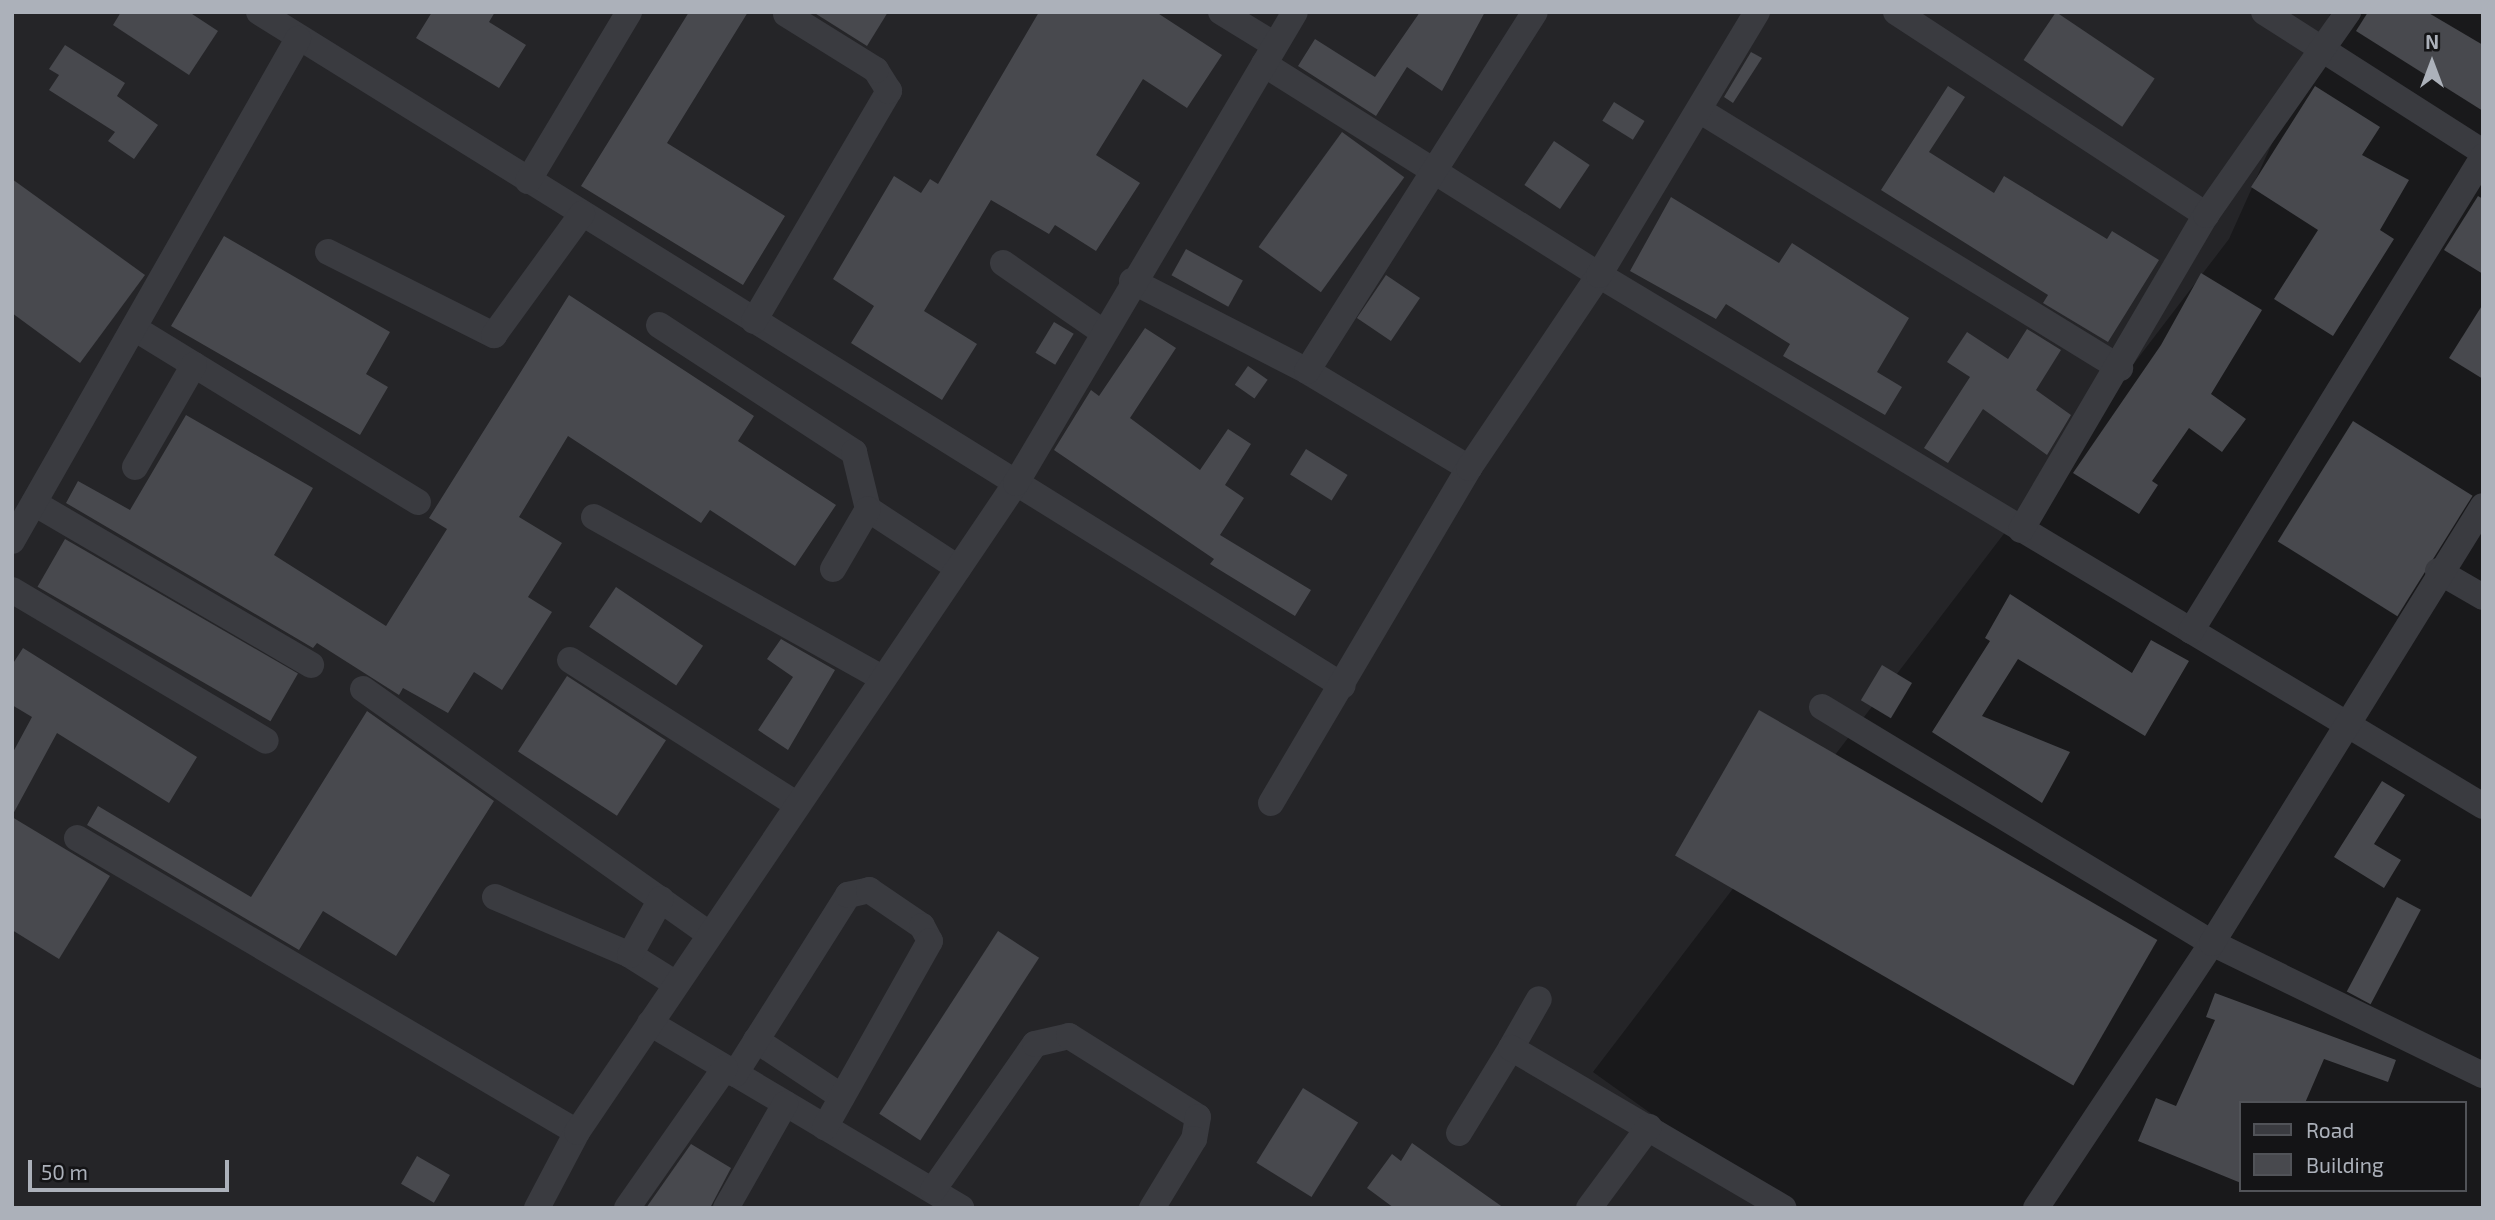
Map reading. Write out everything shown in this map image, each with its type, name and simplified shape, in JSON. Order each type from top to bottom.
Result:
[{"type":"street","points":[[259,12],[298,39],[1343,685]]},
{"type":"street","points":[[528,181],[629,12]]},
{"type":"street","points":[[1220,12],[1269,55],[1599,275],[2483,806]]},
{"type":"street","points":[[537,1208],[577,1132],[796,804],[1016,483],[1132,281],[1295,12]]},
{"type":"street","points":[[1307,371],[1433,166],[1535,12]]},
{"type":"street","points":[[1271,803],[1469,468],[1599,275],[1757,12]]},
{"type":"street","points":[[1896,12],[2206,215]]},
{"type":"street","points":[[2191,631],[2483,154],[2264,12]]},
{"type":"street","points":[[2021,530],[2120,368],[2206,215],[2326,52],[2348,12]]},
{"type":"street","points":[[754,321],[889,92],[876,70],[786,14]]},
{"type":"street","points":[[12,541],[298,39]]},
{"type":"street","points":[[1699,110],[2120,368]]},
{"type":"street","points":[[328,252],[494,335],[582,214]]},
{"type":"street","points":[[1003,263],[1103,331]]},
{"type":"street","points":[[1132,281],[1307,371],[1469,468]]},
{"type":"street","points":[[659,325],[854,452],[868,509],[958,568]]},
{"type":"street","points":[[134,328],[418,502]]},
{"type":"street","points":[[135,467],[194,365]]},
{"type":"street","points":[[34,503],[311,665]]},
{"type":"street","points":[[2036,1208],[2212,943],[2438,571],[2483,506]]},
{"type":"street","points":[[833,569],[868,509]]},
{"type":"street","points":[[594,517],[882,678]]},
{"type":"street","points":[[2438,571],[2483,597]]},
{"type":"street","points":[[12,590],[267,741]]},
{"type":"street","points":[[570,660],[796,804]]},
{"type":"street","points":[[363,689],[710,934]]},
{"type":"street","points":[[1822,707],[2212,943],[2483,1075]]},
{"type":"street","points":[[77,838],[577,1132]]},
{"type":"street","points":[[627,1208],[756,1040],[848,895],[856,889],[879,897],[922,926],[930,941],[825,1127]]},
{"type":"street","points":[[495,897],[630,955],[677,984]]},
{"type":"street","points":[[630,955],[661,899]]},
{"type":"street","points":[[1459,1133],[1539,999]]},
{"type":"street","points":[[650,1023],[961,1208]]},
{"type":"street","points":[[933,1190],[1035,1044],[1069,1036],[1198,1117],[1194,1139],[1152,1208]]},
{"type":"street","points":[[756,1040],[842,1097]]},
{"type":"street","points":[[1511,1048],[1784,1208]]},
{"type":"street","points":[[726,1208],[785,1104]]},
{"type":"street","points":[[1590,1208],[1649,1127]]},
{"type":"shaded area","points":[[12,12],[2331,12],[2229,239],[1593,1072],[1783,1208],[12,1208]]},
{"type":"building","points":[[121,12],[189,12],[218,31],[189,75],[113,25]]},
{"type":"building","points":[[432,12],[495,12],[489,22],[526,45],[499,88],[416,38]]},
{"type":"building","points":[[689,12],[748,12],[667,143],[785,216],[743,285],[581,186]]},
{"type":"building","points":[[813,12],[888,12],[867,46]]},
{"type":"building","points":[[1039,12],[1156,12],[1222,55],[1187,108],[1143,79],[1096,155],[1140,183],[1096,251],[1055,225],[1049,234],[991,200],[924,311],[977,344],[942,400],[851,343],[874,306],[833,279],[894,176],[921,193],[930,179],[938,184]]},
{"type":"building","points":[[1420,12],[1485,12],[1442,91],[1407,67],[1376,116],[1298,66],[1315,39],[1375,77]]},
{"type":"building","points":[[2056,12],[2155,79],[2122,127],[2024,60]]},
{"type":"building","points":[[2368,12],[2427,12],[2483,45],[2483,111],[2356,31]]},
{"type":"building","points":[[65,45],[125,83],[117,96],[158,125],[134,159],[108,141],[115,132],[49,90],[59,75],[49,69]]},
{"type":"building","points":[[1751,52],[1762,58],[1733,103],[1724,97]]},
{"type":"building","points":[[1948,86],[1965,97],[1929,152],[1994,193],[2004,176],[2107,239],[2112,231],[2159,260],[2108,342],[2043,303],[2048,295],[1881,190]]},
{"type":"building","points":[[2315,86],[2380,127],[2362,155],[2409,180],[2380,230],[2394,239],[2333,336],[2274,299],[2318,230],[2251,187]]},
{"type":"building","points":[[1614,102],[1645,121],[1633,140],[1602,121]]},
{"type":"building","points":[[1342,132],[1404,177],[1321,292],[1259,247]]},
{"type":"building","points":[[1554,141],[1590,165],[1560,209],[1524,185]]},
{"type":"building","points":[[12,179],[145,275],[80,363],[12,313]]},
{"type":"building","points":[[2478,196],[2483,199],[2483,274],[2444,250]]},
{"type":"building","points":[[1671,197],[1779,263],[1792,243],[1909,318],[1877,372],[1902,387],[1885,415],[1783,356],[1790,344],[1726,304],[1716,319],[1630,271]]},
{"type":"building","points":[[224,236],[390,332],[366,374],[388,387],[360,435],[171,326]]},
{"type":"building","points":[[1186,249],[1243,281],[1228,307],[1171,275]]},
{"type":"building","points":[[2201,273],[2262,310],[2211,394],[2246,419],[2222,452],[2189,428],[2152,481],[2158,485],[2139,514],[2073,473],[2161,345]]},
{"type":"building","points":[[1386,275],[1420,298],[1391,341],[1357,318]]},
{"type":"building","points":[[569,295],[754,416],[738,441],[836,505],[795,566],[710,510],[701,523],[568,436],[519,517],[562,543],[528,597],[552,612],[502,690],[474,672],[448,713],[403,688],[399,695],[317,643],[313,648],[66,503],[78,481],[130,510],[186,415],[313,488],[274,555],[386,626],[447,529],[429,518]]},
{"type":"building","points":[[2483,304],[2483,379],[2449,358]]},
{"type":"building","points":[[1054,322],[1074,334],[1055,365],[1035,353]]},
{"type":"building","points":[[1145,328],[1176,348],[1130,418],[1200,470],[1228,429],[1251,444],[1225,485],[1244,498],[1220,535],[1311,590],[1295,616],[1210,564],[1214,559],[1054,450],[1091,390],[1099,396]]},
{"type":"building","points":[[2027,329],[2061,350],[2036,390],[2071,415],[2047,455],[1983,409],[1948,463],[1924,448],[1970,377],[1947,362],[1967,332],[2008,359]]},
{"type":"building","points":[[1248,366],[1268,380],[1254,399],[1235,385]]},
{"type":"building","points":[[2353,421],[2473,496],[2397,616],[2278,541]]},
{"type":"building","points":[[1306,449],[1348,475],[1332,500],[1290,474]]},
{"type":"building","points":[[65,539],[298,674],[270,721],[38,587]]},
{"type":"building","points":[[616,587],[703,646],[676,686],[589,627]]},
{"type":"building","points":[[2010,594],[2132,673],[2151,640],[2189,661],[2145,736],[2018,659],[1982,716],[2070,752],[2042,803],[1932,732],[1990,641],[1985,638]]},
{"type":"building","points":[[781,639],[835,670],[788,750],[758,730],[793,677],[767,659]]},
{"type":"building","points":[[23,648],[197,757],[169,803],[57,733],[12,816],[12,754],[32,717],[12,705],[12,665]]},
{"type":"building","points":[[1882,665],[1912,683],[1891,718],[1861,700]]},
{"type":"building","points":[[567,676],[666,740],[617,816],[518,751]]},
{"type":"building","points":[[1759,710],[2157,940],[2073,1085],[1675,855]]},
{"type":"building","points":[[367,711],[494,801],[396,956],[323,911],[299,950],[87,825],[98,806],[251,897]]},
{"type":"building","points":[[2382,781],[2405,795],[2374,844],[2401,860],[2384,888],[2334,857]]},
{"type":"building","points":[[12,817],[110,876],[59,959],[12,930]]},
{"type":"building","points":[[2397,897],[2421,910],[2371,1004],[2347,991]]},
{"type":"building","points":[[998,931],[1039,958],[920,1141],[879,1114]]},
{"type":"building","points":[[2215,993],[2396,1060],[2388,1082],[2324,1059],[2306,1101],[2240,1101],[2240,1183],[2138,1141],[2156,1098],[2176,1106],[2215,1020],[2206,1017]]},
{"type":"building","points":[[1303,1088],[1358,1122],[1311,1197],[1256,1163]]},
{"type":"building","points":[[1412,1143],[1504,1208],[1394,1208],[1367,1188],[1392,1154],[1401,1161]]},
{"type":"building","points":[[691,1144],[731,1168],[710,1208],[646,1208]]},
{"type":"building","points":[[417,1156],[450,1175],[434,1203],[401,1184]]}]
